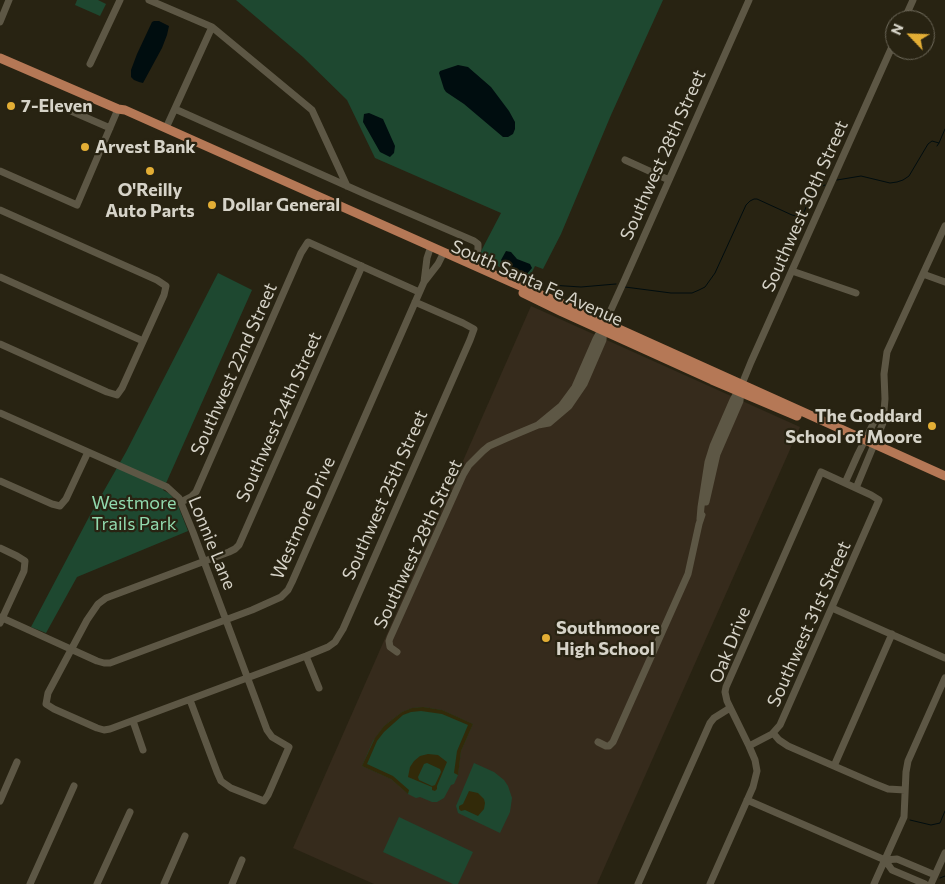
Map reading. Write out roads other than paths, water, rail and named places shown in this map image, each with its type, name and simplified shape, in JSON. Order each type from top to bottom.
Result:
[{"type":"main road","name":"South Santa Fe Avenue","points":[[0,58],[166,128],[443,255],[544,304],[603,328]]},
{"type":"main road","name":"South Santa Fe Avenue","points":[[118,109],[127,117],[430,249]]},
{"type":"main road","name":"South Santa Fe Avenue","points":[[443,255],[473,265],[603,328],[740,389],[799,411],[945,482]]},
{"type":"main road","name":"South Santa Fe Avenue","points":[[868,444],[945,476]]},
{"type":"street","points":[[0,22],[10,0]]},
{"type":"street","points":[[90,64],[120,0]]},
{"type":"street","points":[[149,0],[212,27],[312,110],[347,186]]},
{"type":"street","name":"Southwest 28th Street","points":[[397,652],[390,647],[390,638],[469,465],[489,446],[538,426],[561,406],[571,394],[603,328],[749,0]]},
{"type":"street","points":[[166,128],[212,27]]},
{"type":"street","name":"Southwest 30th Street","points":[[598,742],[609,746],[613,742],[688,574],[700,519],[700,507],[710,454],[886,60]]},
{"type":"street","points":[[0,171],[76,205],[118,109]]},
{"type":"street","points":[[175,109],[474,241],[478,244],[478,249],[473,265]]},
{"type":"street","points":[[72,111],[110,128]]},
{"type":"street","points":[[625,160],[669,180]]},
{"type":"street","points":[[0,210],[158,280],[166,286],[164,295],[122,388],[117,395],[0,344]]},
{"type":"street","points":[[868,444],[868,459],[856,488],[845,483],[868,444],[883,423],[885,409],[884,374],[887,352],[945,226]]},
{"type":"street","name":"Southwest 22nd Street","points":[[181,502],[196,492],[301,253],[308,242],[362,266]]},
{"type":"street","name":"Westmore Drive","points":[[424,282],[430,249]]},
{"type":"street","name":"Westmore Drive","points":[[1,619],[72,648],[97,661],[110,663],[226,620],[285,594],[419,292],[443,255]]},
{"type":"street","points":[[362,266],[419,292]]},
{"type":"street","name":"Southwest 24th Street","points":[[46,704],[48,693],[98,604],[106,598],[235,549],[239,545],[362,266]]},
{"type":"street","points":[[792,271],[856,293]]},
{"type":"street","points":[[923,274],[945,282]]},
{"type":"street","points":[[0,277],[143,341]]},
{"type":"street","name":"Southwest 25th Street","points":[[46,704],[100,729],[110,729],[133,722],[332,645],[340,634],[474,329],[415,302]]},
{"type":"street","name":"Lonnie Lane","points":[[0,413],[167,487],[181,502],[270,734],[275,740],[289,747],[264,801],[231,788],[221,781],[190,700]]},
{"type":"street","points":[[0,481],[60,506],[66,499],[88,452]]},
{"type":"street","name":"Oak Drive","points":[[710,884],[756,780],[758,771],[749,746],[727,701],[725,692],[728,682],[821,472],[845,483]]},
{"type":"street","name":"Southwest 31st Street","points":[[749,746],[773,733],[782,722],[879,500],[856,488]]},
{"type":"street","points":[[0,548],[25,561],[24,571],[1,619]]},
{"type":"street","points":[[832,608],[945,658]]},
{"type":"street","points":[[834,766],[892,634]]},
{"type":"street","points":[[306,656],[319,688]]},
{"type":"street","points":[[874,884],[904,817],[908,761],[945,678]]},
{"type":"street","points":[[638,884],[710,723],[714,718],[730,708]]},
{"type":"street","points":[[133,722],[143,750]]},
{"type":"street","points":[[773,733],[788,746],[882,787],[893,790],[905,790]]},
{"type":"street","points":[[0,801],[17,762]]},
{"type":"street","points":[[30,884],[74,786]]},
{"type":"street","points":[[747,800],[885,860],[897,859],[935,876]]},
{"type":"street","points":[[97,884],[130,812]]},
{"type":"street","points":[[164,884],[185,836]]},
{"type":"street","points":[[931,884],[945,853]]},
{"type":"street","points":[[232,884],[242,860]]},
{"type":"street","points":[[885,860],[892,870],[925,884]]},
{"type":"waterway","points":[[939,143],[945,129]]},
{"type":"waterway","points":[[837,180],[861,176],[890,183],[903,180],[909,176],[928,144],[932,141],[939,143],[937,146]]},
{"type":"waterway","points":[[625,287],[671,293],[692,293],[705,287],[715,273],[746,205],[750,201],[757,199],[792,215],[801,215],[812,193],[825,185]]},
{"type":"waterway","points":[[545,289],[550,285],[581,287],[616,284]]},
{"type":"waterway","points":[[910,820],[931,825],[940,823],[945,811]]},
{"type":"waterway","points":[[940,878],[945,876]]},
{"type":"place","name":"7-Eleven","points":[[11,106]]},
{"type":"place","name":"Arvest Bank","points":[[85,147]]},
{"type":"place","name":"O'Reilly Auto Parts","points":[[150,171]]},
{"type":"place","name":"Dollar General","points":[[212,205]]},
{"type":"place","name":"The Goddard School of Moore","points":[[932,426]]},
{"type":"place","name":"Southmoore High School","points":[[546,638]]},
{"type":"park label","name":"Westmore Trails Park","points":[[134,513]]}]
